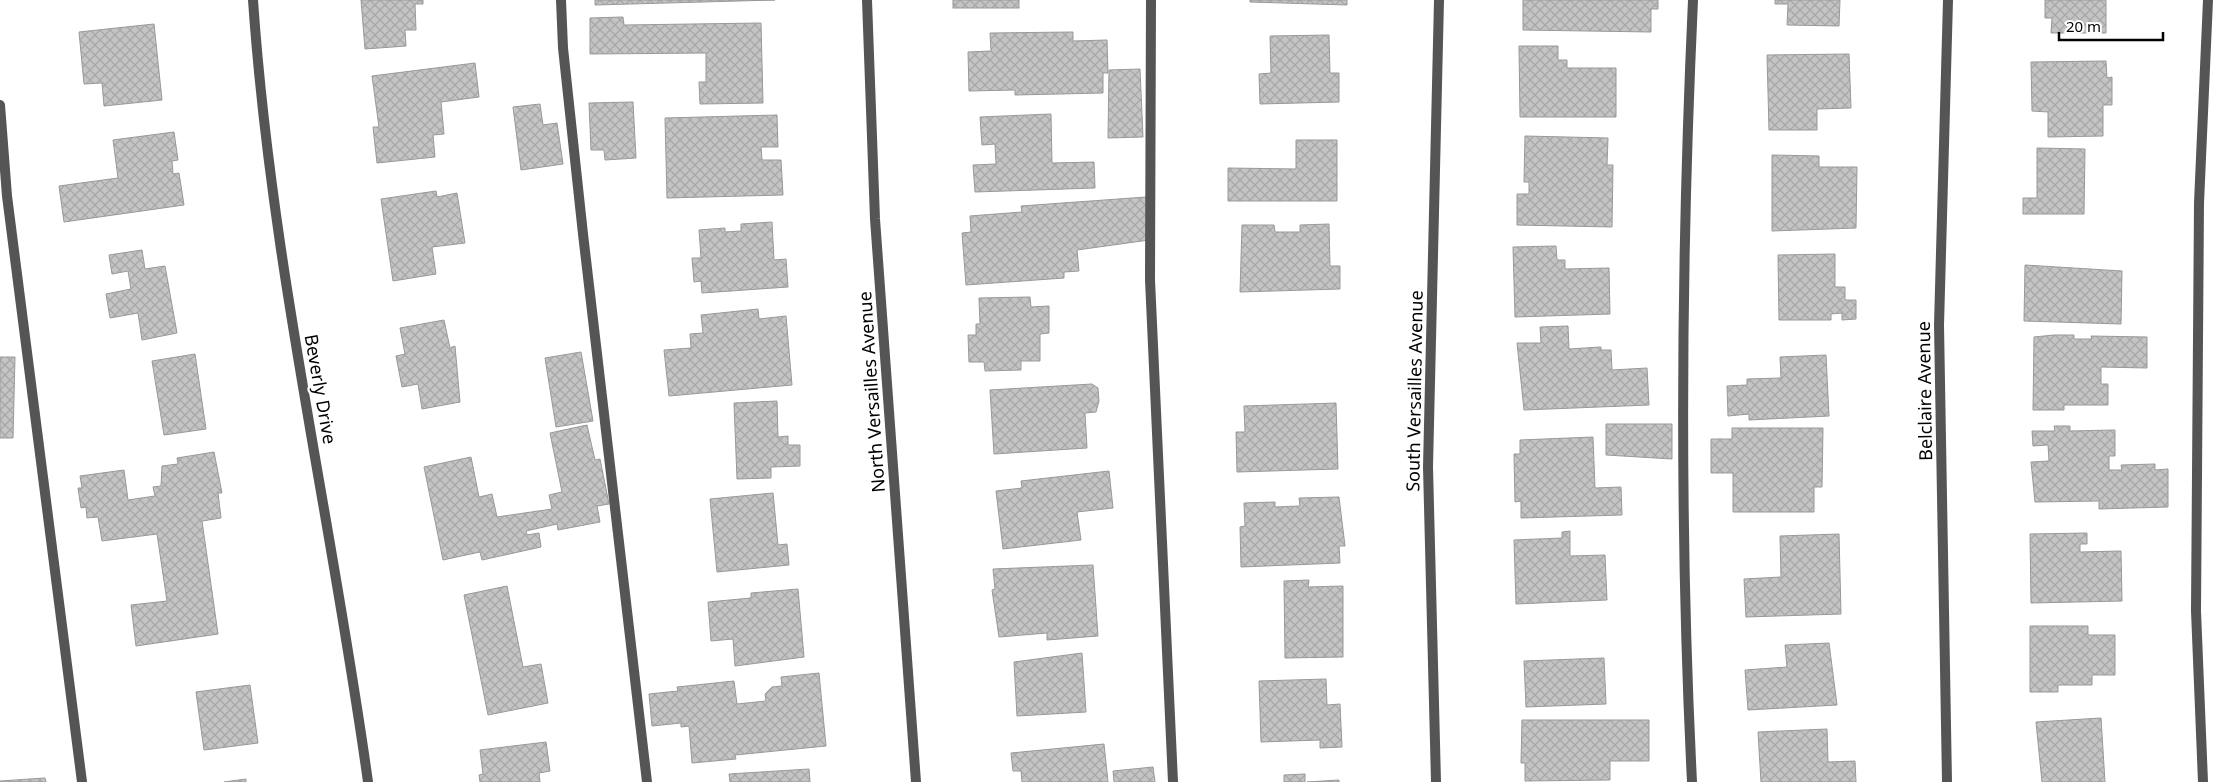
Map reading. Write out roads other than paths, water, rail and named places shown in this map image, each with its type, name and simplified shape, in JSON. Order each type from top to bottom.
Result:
[{"type":"street","name":"Beverly Drive","points":[[253,0],[274,207],[352,665],[368,782]]},
{"type":"street","points":[[561,0],[563,48],[583,234],[647,782]]},
{"type":"street","name":"North Versailles Avenue","points":[[867,0],[875,219],[916,782]]},
{"type":"street","points":[[1151,0],[1150,280],[1173,782]]},
{"type":"street","name":"South Versailles Avenue","points":[[1436,782],[1428,468],[1439,0]]},
{"type":"street","points":[[1692,782],[1687,698],[1684,224],[1693,0]]},
{"type":"street","name":"Belclaire Avenue","points":[[1948,0],[1939,325],[1948,782]]},
{"type":"street","points":[[2203,782],[2196,611],[2198,203],[2208,0]]},
{"type":"street","points":[[0,105],[7,196],[82,782]]}]
